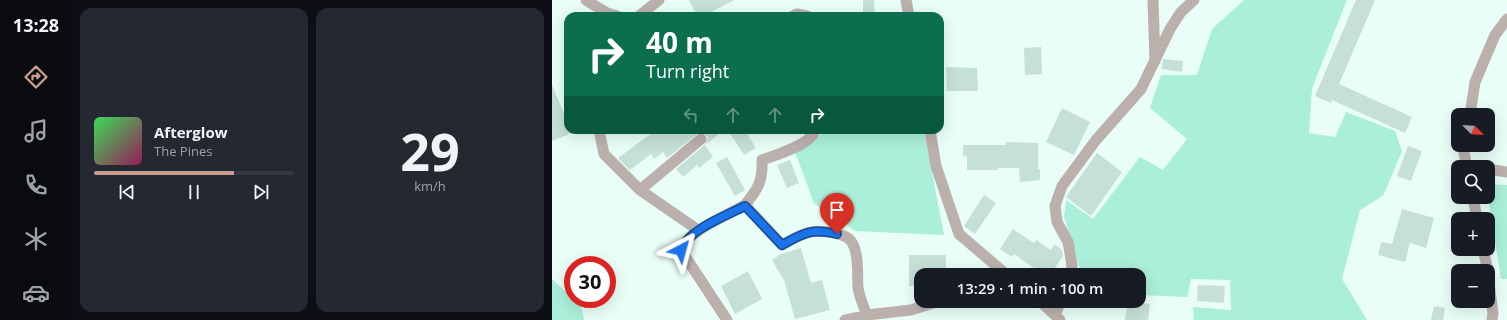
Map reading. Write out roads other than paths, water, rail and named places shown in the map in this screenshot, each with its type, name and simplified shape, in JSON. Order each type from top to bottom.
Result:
[{"type":"street","points":[[586,0],[605,12]]},
{"type":"street","points":[[645,12],[659,0]]},
{"type":"street","points":[[906,0],[908,12]]},
{"type":"street","points":[[1153,0],[1156,61]]},
{"type":"street","points":[[1072,268],[1068,242],[1057,222],[1055,206],[1062,186],[1096,140],[1141,89],[1156,61],[1170,29],[1181,12],[1194,0]]},
{"type":"street","points":[[1471,108],[1475,82],[1495,35],[1507,19]]},
{"type":"street","points":[[600,134],[604,154],[640,190],[698,230]]},
{"type":"street","points":[[727,320],[681,250],[683,244],[698,230],[745,206],[758,189],[762,174],[762,160],[785,152],[811,137],[813,134]]},
{"type":"street","points":[[931,134],[936,166],[959,234],[999,268]]},
{"type":"street","points":[[640,190],[701,139]]},
{"type":"street","points":[[1495,170],[1507,172]]},
{"type":"street","points":[[745,206],[782,245],[811,231],[822,230],[848,238],[853,245],[856,254],[858,289],[861,303],[867,315]]},
{"type":"street","points":[[846,320],[867,315],[909,315],[924,308]]},
{"type":"street","points":[[1047,308],[1058,318]]},
{"type":"street","points":[[1058,318],[1060,308]]},
{"type":"street","points":[[1492,308],[1492,320]]}]
